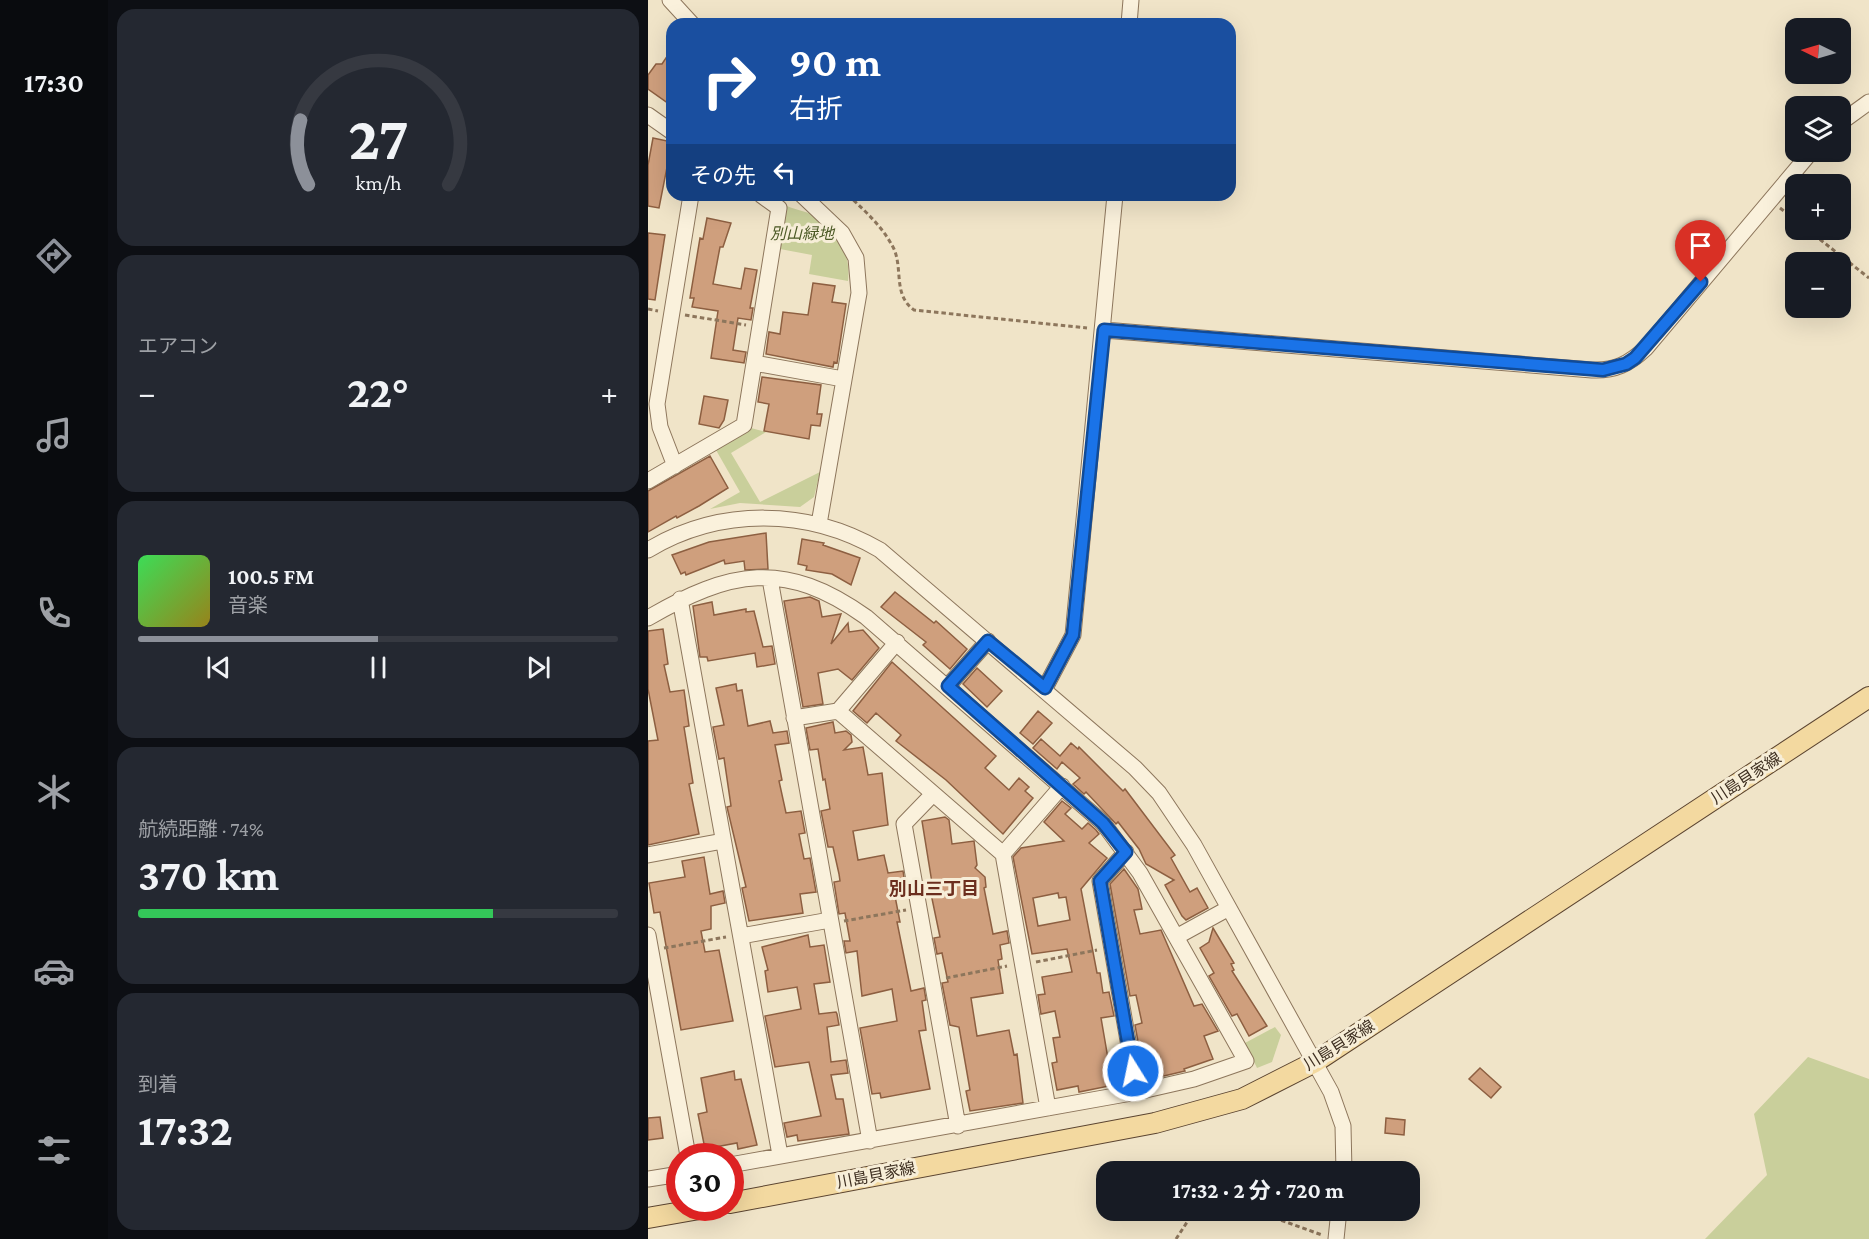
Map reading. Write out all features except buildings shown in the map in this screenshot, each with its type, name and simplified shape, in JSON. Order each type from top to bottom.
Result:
[{"type":"main road","name":"川島貝家線","points":[[744,1200],[1155,1123],[1242,1099],[1315,1062],[1869,697]]},
{"type":"main road","points":[[648,1218],[666,1215]]},
{"type":"street","points":[[670,0],[686,18]]},
{"type":"street","points":[[1130,18],[1131,0]]},
{"type":"street","points":[[1851,115],[1869,102]]},
{"type":"street","points":[[648,115],[666,128]]},
{"type":"street","points":[[1104,330],[1592,370],[1617,368],[1626,364],[1646,348],[1803,162]]},
{"type":"street","points":[[675,466],[660,427],[657,404],[690,201]]},
{"type":"street","points":[[648,482],[744,425],[779,208],[769,201]]},
{"type":"street","points":[[808,201],[842,233],[855,258],[859,293],[819,524]]},
{"type":"street","points":[[1045,688],[1073,635],[1104,330],[1115,201]]},
{"type":"street","points":[[754,363],[843,378]]},
{"type":"street","points":[[648,550],[679,533],[726,520],[749,517],[819,524],[852,535],[880,550],[1045,688],[1136,768],[1159,793],[1194,845],[1331,1092],[1342,1126],[1344,1161]]},
{"type":"street","points":[[770,579],[870,1141]]},
{"type":"street","points":[[648,618],[708,586],[732,580],[770,579],[824,590],[852,606],[948,686],[1103,823],[1126,852],[1178,936],[1246,1061],[1194,1079],[1137,1092],[958,1126],[744,1162]]},
{"type":"street","points":[[680,599],[780,1155]]},
{"type":"street","points":[[948,686],[988,641]]},
{"type":"street","points":[[794,718],[838,711],[897,642]]},
{"type":"street","points":[[838,711],[1003,854],[1048,1108]]},
{"type":"street","points":[[1003,854],[1062,786]]},
{"type":"street","points":[[933,794],[904,824],[958,1126]]},
{"type":"street","points":[[648,855],[723,841]]},
{"type":"street","points":[[1126,852],[1100,881],[1137,1092]]},
{"type":"street","points":[[1178,936],[1229,908]]},
{"type":"street","points":[[740,935],[830,922]]},
{"type":"street","points":[[650,951],[686,1143]]},
{"type":"street","points":[[648,1179],[666,1176]]},
{"type":"street","points":[[1334,1239],[1337,1221]]},
{"type":"path","points":[[854,201],[880,225],[895,251],[900,292],[908,306],[914,310],[1104,330]]},
{"type":"path","points":[[1821,240],[1869,278]]},
{"type":"path","points":[[670,313],[760,328]]},
{"type":"path","points":[[830,922],[919,907]]},
{"type":"path","points":[[650,951],[740,935]]},
{"type":"path","points":[[932,981],[1112,947]]},
{"type":"path","points":[[1176,1239],[1188,1221]]},
{"type":"path","points":[[1284,1221],[1334,1239]]},
{"type":"green space","name":"別山緑地","points":[[787,206],[815,216],[838,238],[848,262],[848,281],[809,274],[812,255],[780,249]]},
{"type":"green space","points":[[751,428],[766,432],[731,453],[760,502],[820,472],[814,497],[800,507],[740,503],[710,509],[740,492],[716,450]]},
{"type":"green space","points":[[1275,1027],[1281,1035],[1272,1062],[1257,1068],[1245,1043]]},
{"type":"green space","points":[[1808,1057],[1869,1079],[1869,1239],[1705,1239],[1767,1175],[1754,1114]]},
{"type":"district","name":"別山三丁目","points":[[934,889]]},
{"type":"route","points":[[1133,1071],[1100,881],[1126,852],[1103,823],[948,686],[988,641],[1045,688],[1073,635],[1104,330],[1603,370],[1617,368],[1635,358],[1701,282]]}]
